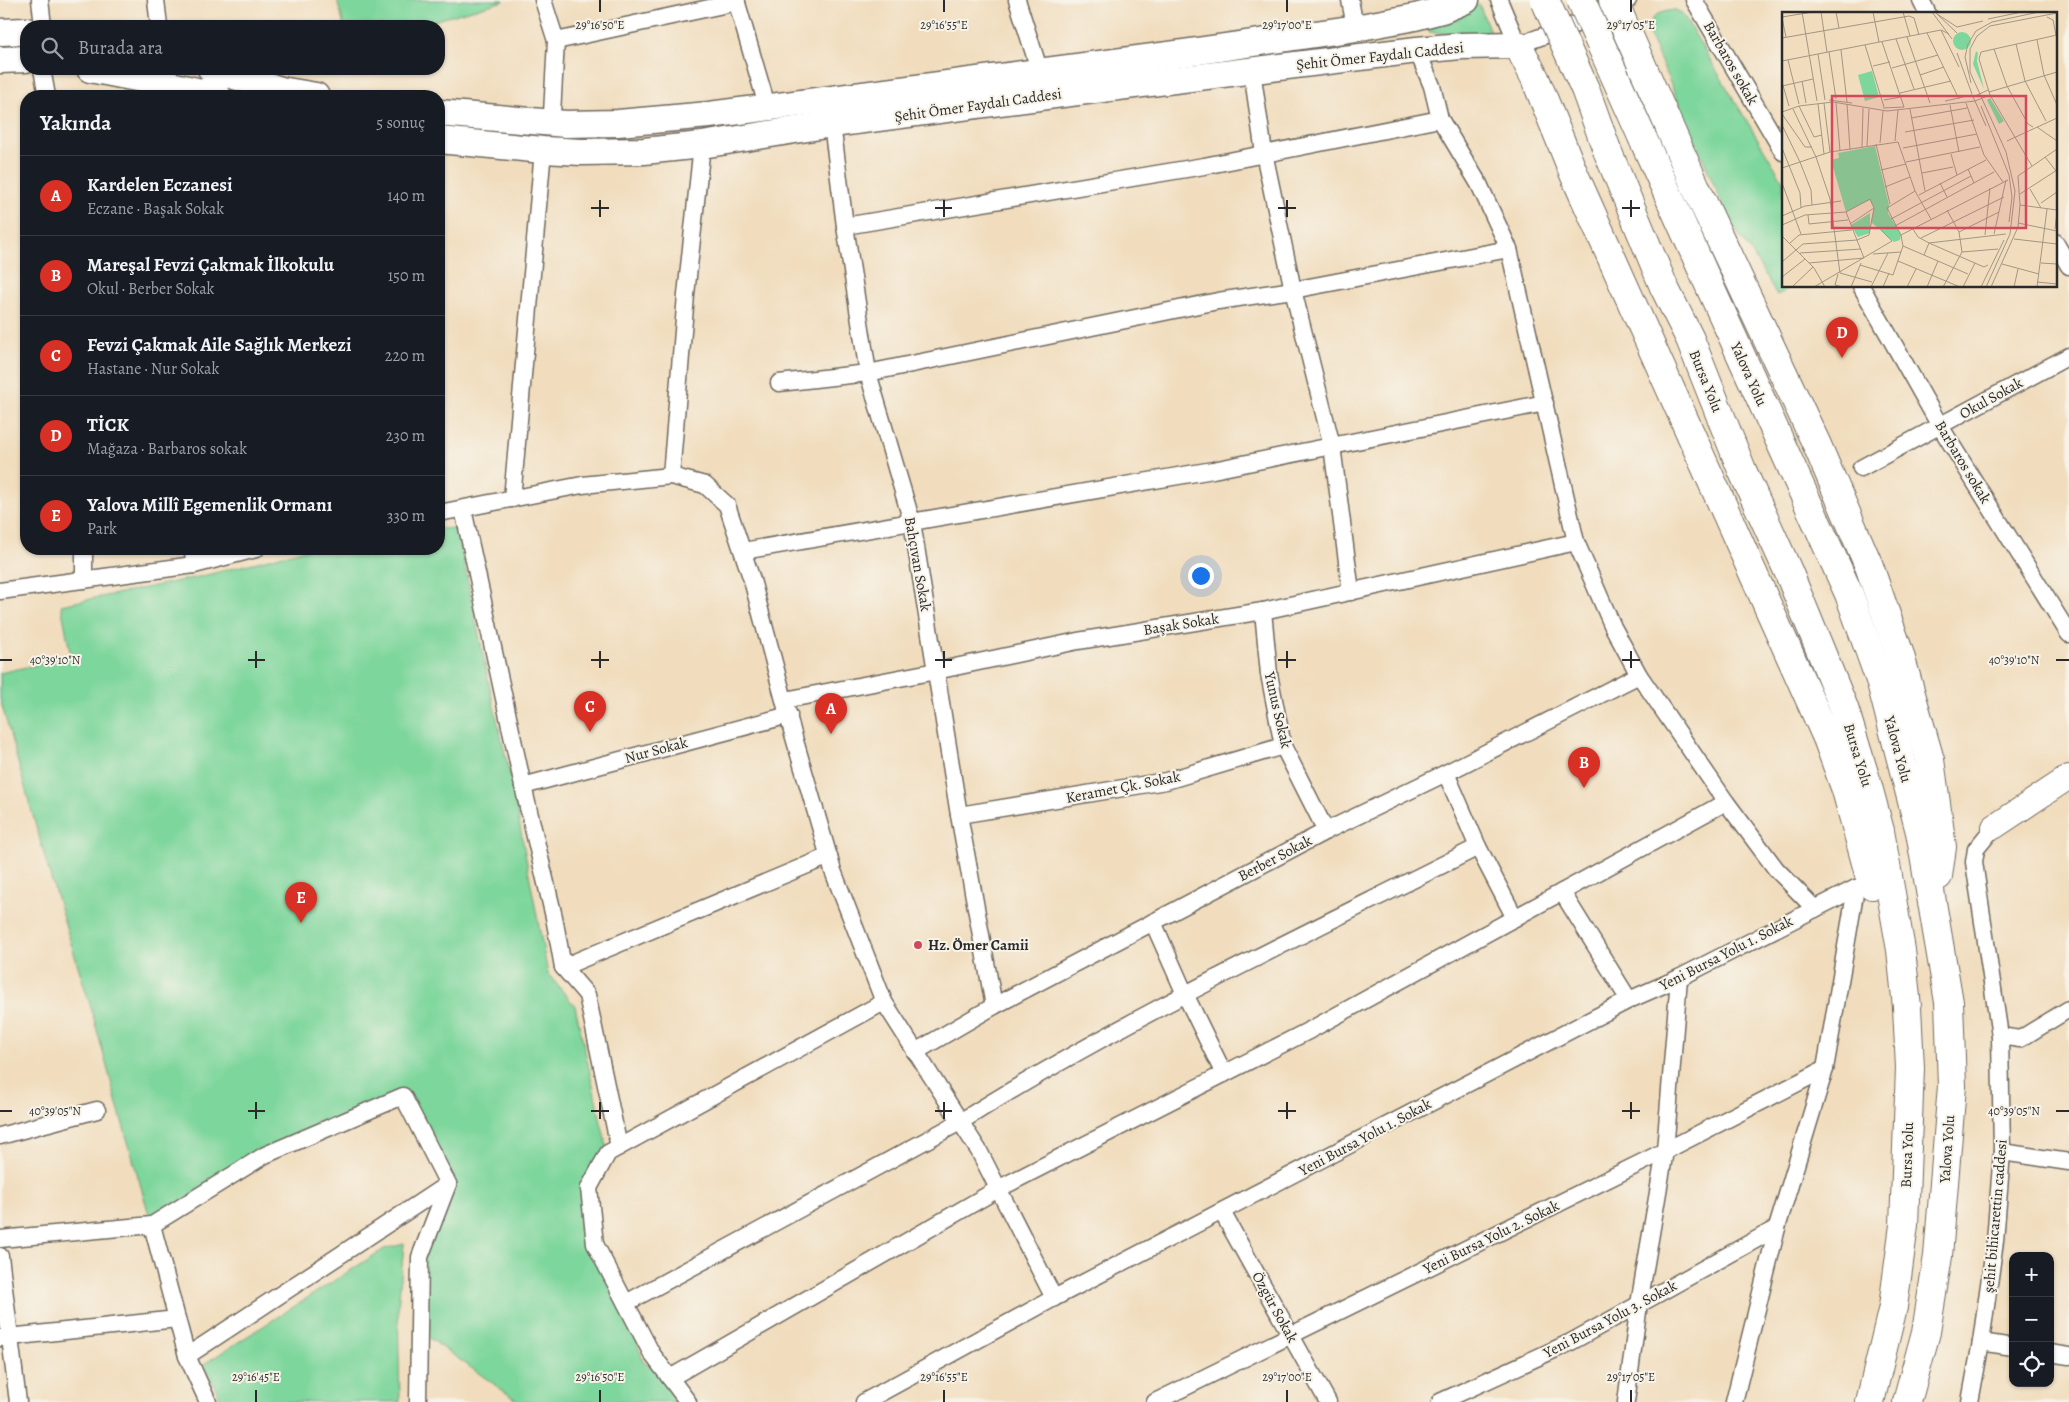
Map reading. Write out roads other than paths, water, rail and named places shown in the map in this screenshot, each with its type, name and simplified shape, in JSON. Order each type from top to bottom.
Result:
[{"type":"highway","name":"Bursa Yolu","points":[[1545,0],[1585,89],[1607,150],[1664,287],[1690,340],[1742,470],[1788,571],[1844,708],[1880,831],[1901,950],[1907,1007],[1910,1068],[1904,1225],[1893,1307],[1870,1402]]},
{"type":"highway","name":"Yalova Yolu","points":[[1581,0],[1849,594],[1881,683],[1920,832],[1949,1002],[1952,1086],[1938,1256],[1926,1332],[1907,1402]]},
{"type":"highway","points":[[1619,2],[1698,192],[1817,445],[1869,566],[1899,652],[1930,760],[1942,847],[1933,907]]},
{"type":"highway","points":[[1518,44],[1535,78],[1574,174],[1827,738],[1846,790],[1864,886],[1907,1007]]},
{"type":"main road","name":"Şehit Ömer Faydalı Caddesi","points":[[445,114],[544,123],[618,123],[768,109],[1350,29],[1442,10],[1466,0]]},
{"type":"main road","points":[[0,32],[20,31]]},
{"type":"main road","name":"Şehit Ömer Faydalı Caddesi","points":[[445,141],[543,150],[582,152],[644,151],[702,145],[832,124],[1417,50],[1518,44]]},
{"type":"main road","points":[[0,60],[20,59]]},
{"type":"main road","points":[[112,75],[162,89]]},
{"type":"main road","points":[[231,75],[281,90]]},
{"type":"street","points":[[40,0],[42,20]]},
{"type":"street","points":[[156,0],[158,20]]},
{"type":"street","points":[[543,0],[556,41],[552,114],[544,123]]},
{"type":"street","points":[[1017,0],[1040,72]]},
{"type":"street","points":[[1350,0],[1353,16],[1350,29]]},
{"type":"street","points":[[1499,0],[1518,44],[1579,23],[1619,2]]},
{"type":"street","name":"Barbaros sokak","points":[[1694,0],[1782,150]]},
{"type":"street","points":[[1920,0],[1927,12]]},
{"type":"street","points":[[556,41],[737,1],[768,109]]},
{"type":"street","points":[[1417,50],[1432,86],[1440,119],[1479,184],[1509,248],[1576,542],[1613,627],[1639,675],[1726,802],[1776,869],[1815,909]]},
{"type":"street","points":[[1252,71],[1264,153],[1293,290],[1332,446],[1351,592]]},
{"type":"street","points":[[43,75],[46,90]]},
{"type":"street","points":[[845,226],[1204,166],[1440,119]]},
{"type":"street","name":"Bahçıvan Sokak","points":[[832,124],[845,226],[868,373],[912,522],[959,815],[994,1006]]},
{"type":"street","points":[[671,476],[686,295],[702,145]]},
{"type":"street","points":[[512,499],[543,150]]},
{"type":"street","points":[[2056,244],[2069,266]]},
{"type":"street","points":[[779,383],[868,373],[1218,301],[1293,290],[1509,248]]},
{"type":"street","name":"Barbaros sokak","points":[[1862,288],[1940,426],[2069,634]]},
{"type":"street","name":"Okul Sokak","points":[[1861,468],[2069,356]]},
{"type":"street","points":[[742,551],[1213,470],[1545,402]]},
{"type":"street","points":[[445,512],[582,485],[671,476],[705,485],[727,505],[752,580],[829,856],[884,1002],[978,1151],[1054,1298]]},
{"type":"street","points":[[463,509],[523,786],[554,917],[563,967],[587,995],[619,1147]]},
{"type":"street","name":"Başak Sokak","points":[[787,708],[936,672],[1078,641],[1263,611],[1576,542]]},
{"type":"street","points":[[84,555],[84,580]]},
{"type":"street","points":[[0,592],[84,580],[210,555]]},
{"type":"street","name":"Yunus Sokak","points":[[1263,611],[1268,674],[1283,746],[1326,831]]},
{"type":"street","name":"Berber Sokak","points":[[916,1052],[994,1006],[1326,831],[1446,773],[1639,675]]},
{"type":"street","name":"Nur Sokak","points":[[523,786],[787,708]]},
{"type":"street","name":"Keramet Çk. Sokak","points":[[959,815],[1166,781],[1283,746]]},
{"type":"street","points":[[1446,773],[1478,847],[1515,918]]},
{"type":"street","points":[[1994,827],[2069,777]]},
{"type":"street","points":[[670,1378],[998,1189],[1310,1030],[1726,802]]},
{"type":"street","name":"şehit bihicarettin caddesi","points":[[1970,1402],[1996,1241],[2002,1152],[2000,1036],[1974,862],[1976,848],[1994,827]]},
{"type":"street","points":[[626,1303],[960,1122],[1008,1092],[1185,994],[1478,847]]},
{"type":"street","points":[[563,967],[829,856]]},
{"type":"street","points":[[1734,1402],[1777,1228],[1825,1070],[1864,886]]},
{"type":"street","name":"Yeni Bursa Yolu 1. Sokak","points":[[864,1402],[1054,1298],[1629,1000],[1679,978],[1864,886]]},
{"type":"street","points":[[1562,892],[1629,1000]]},
{"type":"street","points":[[1154,922],[1185,994],[1224,1074]]},
{"type":"street","points":[[1626,1402],[1639,1304],[1665,1151],[1679,978]]},
{"type":"street","points":[[688,1402],[652,1354],[595,1244],[589,1188],[608,1153],[884,1002]]},
{"type":"street","points":[[2000,1036],[2020,1039],[2069,1010]]},
{"type":"street","name":"Yeni Bursa Yolu 2. Sokak","points":[[1155,1402],[1665,1151],[1825,1070]]},
{"type":"street","points":[[0,1238],[152,1225],[264,1155],[403,1096],[448,1184],[420,1257],[418,1402]]},
{"type":"street","points":[[0,1136],[97,1110]]},
{"type":"street","points":[[2002,1152],[2069,1162]]},
{"type":"street","points":[[187,1356],[448,1184]]},
{"type":"street","name":"Özgür Sokak","points":[[1222,1212],[1328,1402]]},
{"type":"street","points":[[152,1225],[187,1356],[208,1402]]},
{"type":"street","name":"Yeni Bursa Yolu 3. Sokak","points":[[1440,1402],[1569,1343],[1777,1228]]},
{"type":"street","points":[[0,1256],[5,1338],[18,1402]]},
{"type":"street","points":[[5,1338],[177,1319]]},
{"type":"street","points":[[1981,1342],[2009,1346]]},
{"type":"street","points":[[2054,1353],[2069,1356]]},
{"type":"place","name":"TİCK","points":[[1842,358]]},
{"type":"place","name":"Fevzi Çakmak Aile Sağlık Merkezi","points":[[590,732]]},
{"type":"place","name":"Kardelen Eczanesi","points":[[831,734]]},
{"type":"place","name":"Mareşal Fevzi Çakmak İlkokulu","points":[[1584,788]]},
{"type":"place","name":"Yalova Millî Egemenlik Ormanı","points":[[301,923]]},
{"type":"place","name":"Hz. Ömer Camii","points":[[918,945]]}]
